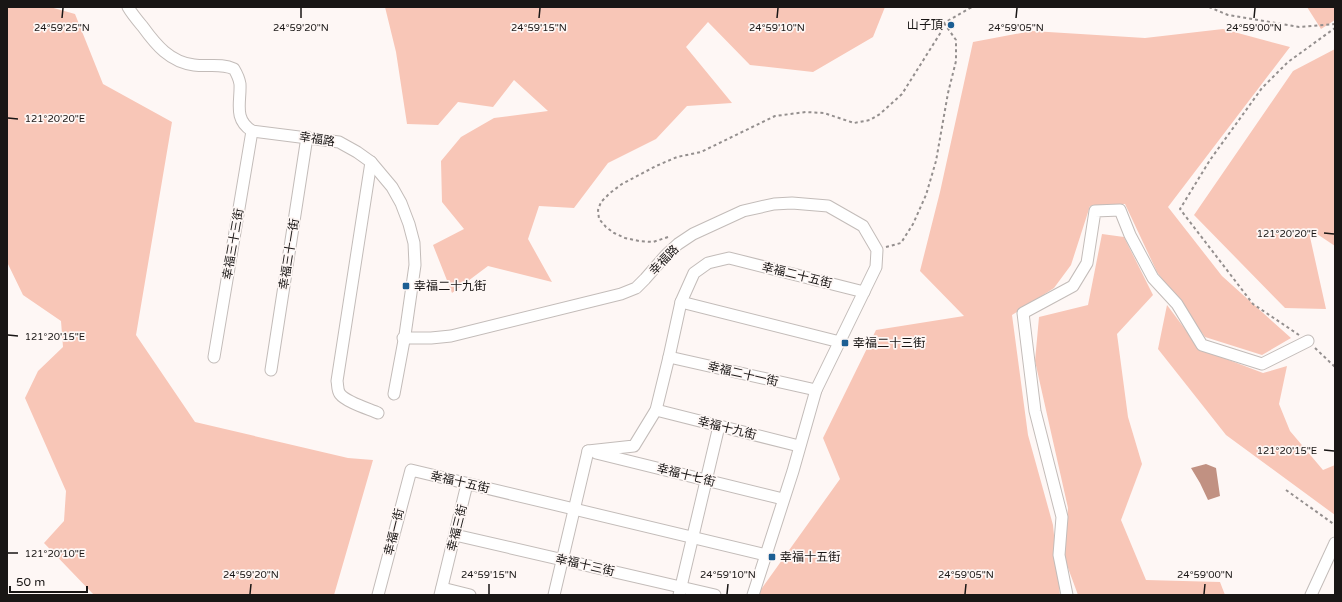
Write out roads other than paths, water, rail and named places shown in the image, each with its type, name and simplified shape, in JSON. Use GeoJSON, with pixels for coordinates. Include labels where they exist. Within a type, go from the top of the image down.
{"type":"FeatureCollection","features":[{"type":"Feature","properties":{"kind":"street"},"geometry":{"type":"LineString","coordinates":[[128,7],[156,45],[169,56],[180,62],[197,65],[222,65],[234,69],[240,84],[239,112],[241,121],[245,127],[252,131]]}},
{"type":"Feature","properties":{"kind":"street","name":"幸福路"},"geometry":{"type":"LineString","coordinates":[[252,131],[339,142],[357,152],[370,162],[392,187],[401,203],[414,243],[415,265],[404,338],[451,336],[621,294],[636,288],[666,255],[678,244],[693,234],[743,211],[774,204],[792,203],[828,206],[863,226],[877,250],[876,267],[864,292]]}},
{"type":"Feature","properties":{"kind":"street","name":"幸福三十三街"},"geometry":{"type":"LineString","coordinates":[[214,356],[252,131]]}},
{"type":"Feature","properties":{"kind":"street","name":"幸福三十一街"},"geometry":{"type":"LineString","coordinates":[[271,370],[307,137]]}},
{"type":"Feature","properties":{"kind":"street"},"geometry":{"type":"LineString","coordinates":[[370,162],[337,381],[340,394],[345,398],[378,413]]}},
{"type":"Feature","properties":{"kind":"street"},"geometry":{"type":"LineString","coordinates":[[1067,595],[1059,555],[1062,517],[1035,411],[1024,313],[1073,286],[1087,263],[1095,211],[1120,210],[1130,234],[1153,278],[1177,304],[1202,345],[1262,364],[1308,340]]}},
{"type":"Feature","properties":{"kind":"street","name":"幸福二十五街"},"geometry":{"type":"LineString","coordinates":[[681,302],[694,273],[708,264],[729,258],[864,292]]}},
{"type":"Feature","properties":{"kind":"street"},"geometry":{"type":"LineString","coordinates":[[753,595],[793,471],[816,390],[864,292]]}},
{"type":"Feature","properties":{"kind":"street"},"geometry":{"type":"LineString","coordinates":[[554,595],[588,451],[634,446],[656,410],[681,302],[840,342]]}},
{"type":"Feature","properties":{"kind":"street"},"geometry":{"type":"LineString","coordinates":[[394,394],[404,338]]}},
{"type":"Feature","properties":{"kind":"street","name":"幸福二十一街"},"geometry":{"type":"LineString","coordinates":[[669,357],[816,390]]}},
{"type":"Feature","properties":{"kind":"street","name":"幸福十九街"},"geometry":{"type":"LineString","coordinates":[[656,410],[799,446]]}},
{"type":"Feature","properties":{"kind":"street"},"geometry":{"type":"LineString","coordinates":[[680,591],[719,426]]}},
{"type":"Feature","properties":{"kind":"street","name":"幸福十七街"},"geometry":{"type":"LineString","coordinates":[[588,451],[783,499]]}},
{"type":"Feature","properties":{"kind":"street","name":"幸福十五街"},"geometry":{"type":"LineString","coordinates":[[411,470],[766,555]]}},
{"type":"Feature","properties":{"kind":"street","name":"幸福一街"},"geometry":{"type":"LineString","coordinates":[[378,595],[411,470]]}},
{"type":"Feature","properties":{"kind":"street","name":"幸福三街"},"geometry":{"type":"LineString","coordinates":[[441,592],[467,484]]}},
{"type":"Feature","properties":{"kind":"street","name":"幸福十三街"},"geometry":{"type":"LineString","coordinates":[[455,535],[563,560],[680,591],[715,595]]}},
{"type":"Feature","properties":{"kind":"street"},"geometry":{"type":"LineString","coordinates":[[1311,595],[1335,543]]}},
{"type":"Feature","properties":{"kind":"street"},"geometry":{"type":"LineString","coordinates":[[441,592],[470,595]]}},
{"type":"Feature","properties":{"kind":"place","name":"山子頂"},"geometry":{"type":"Point","coordinates":[951,25]}},
{"type":"Feature","properties":{"kind":"place","name":"幸福二十九街"},"geometry":{"type":"Point","coordinates":[406,286]}},
{"type":"Feature","properties":{"kind":"place","name":"幸福二十三街"},"geometry":{"type":"Point","coordinates":[845,343]}},
{"type":"Feature","properties":{"kind":"place","name":"幸福十五街"},"geometry":{"type":"Point","coordinates":[772,557]}}]}
